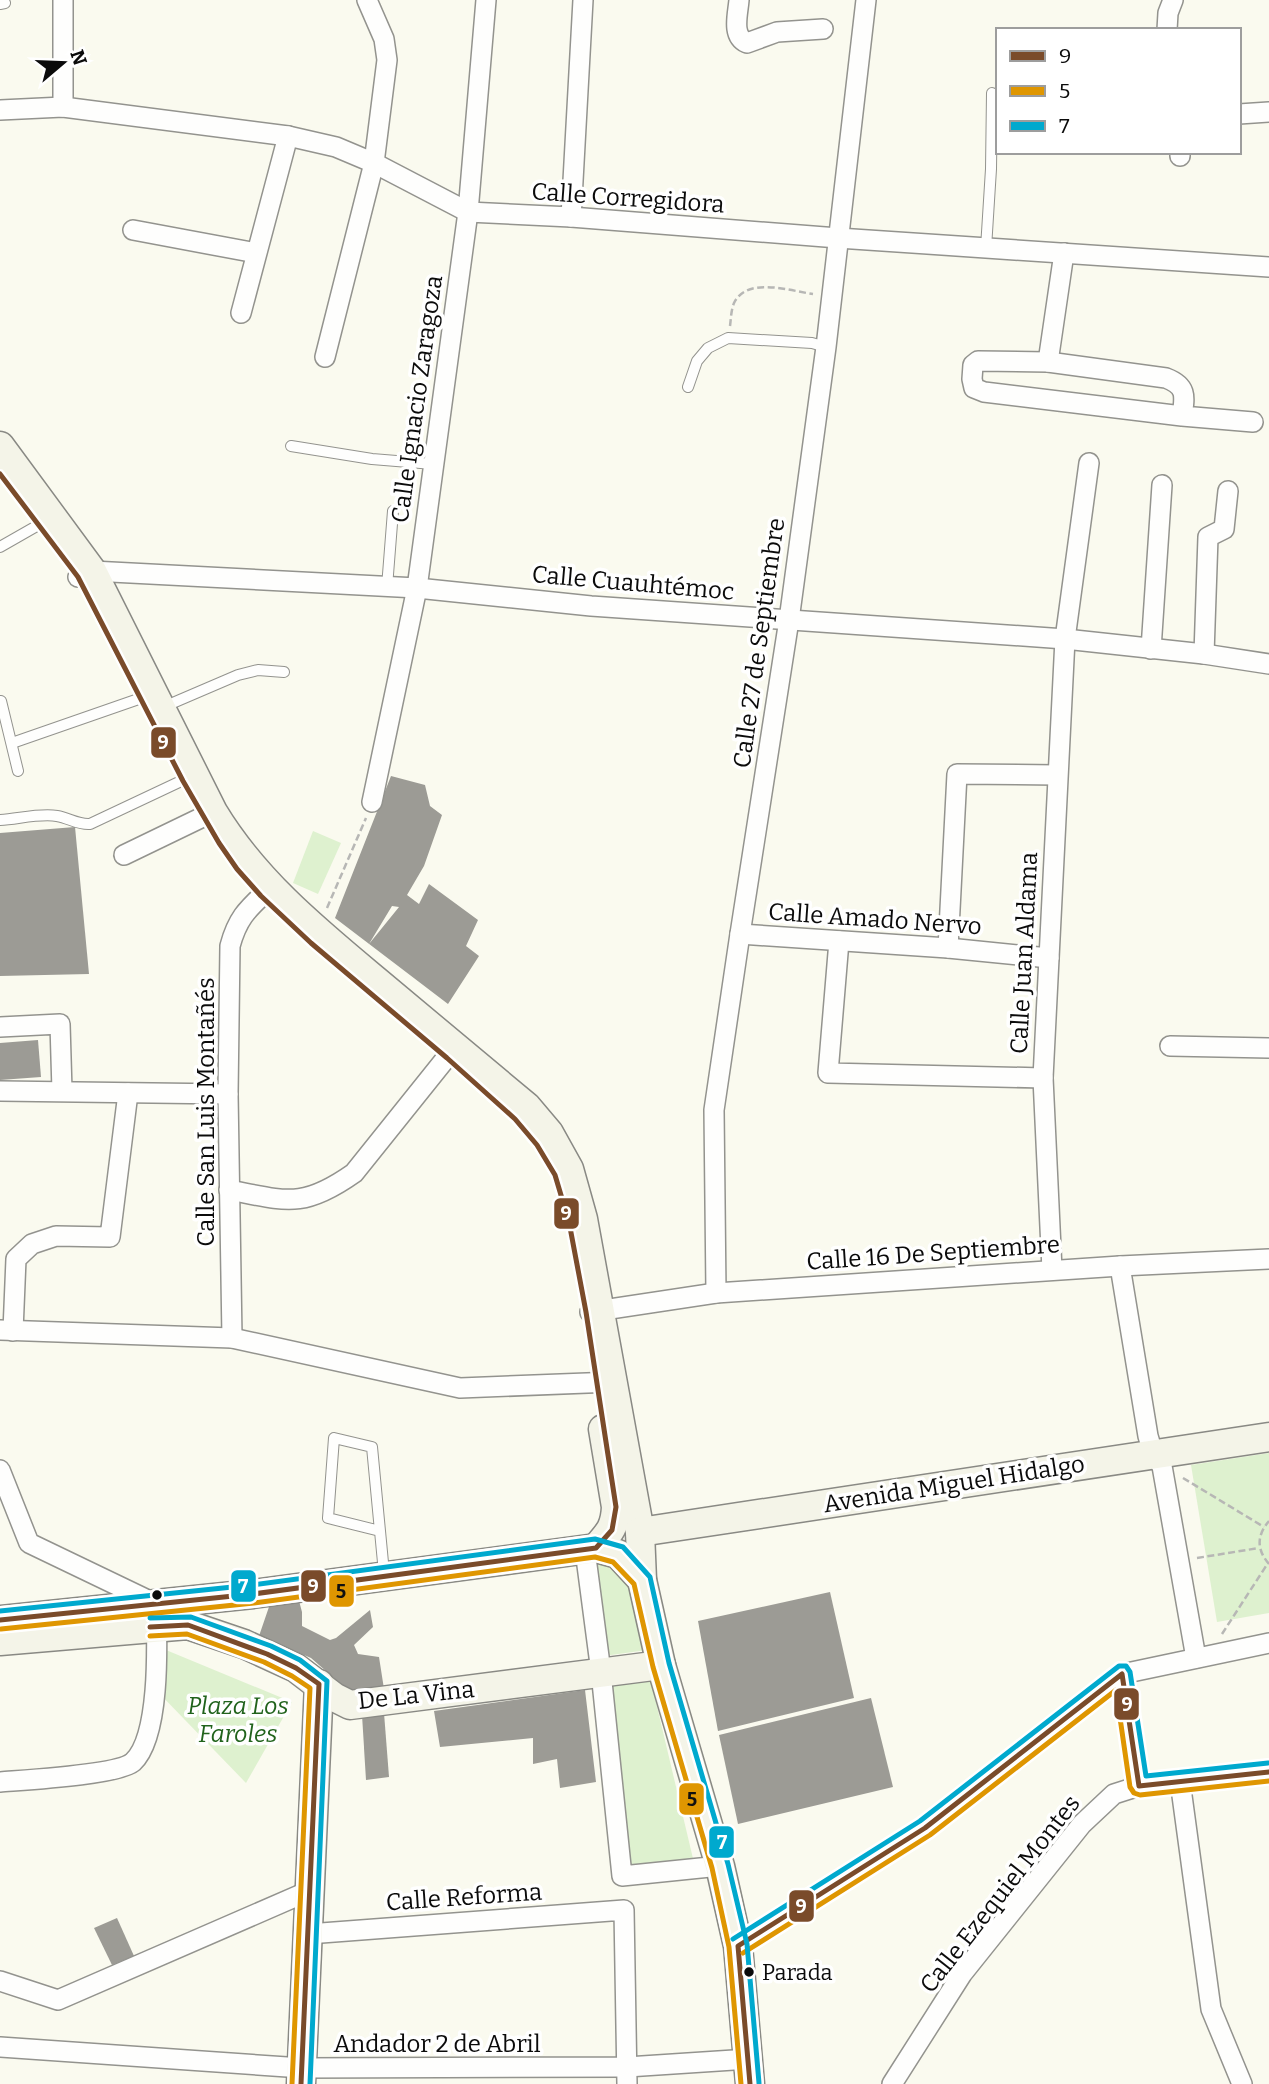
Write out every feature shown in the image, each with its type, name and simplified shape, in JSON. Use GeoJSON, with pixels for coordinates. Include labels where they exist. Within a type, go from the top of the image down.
{"type":"FeatureCollection","features":[{"type":"Feature","properties":{"kind":"street"},"geometry":{"type":"LineString","coordinates":[[63,107],[64,0]]}},
{"type":"Feature","properties":{"kind":"street"},"geometry":{"type":"LineString","coordinates":[[325,357],[374,163],[387,60],[384,38],[367,0]]}},
{"type":"Feature","properties":{"kind":"street","name":"Calle Ignacio Zaragoza"},"geometry":{"type":"LineString","coordinates":[[372,802],[417,588],[468,212],[486,0]]}},
{"type":"Feature","properties":{"kind":"street"},"geometry":{"type":"LineString","coordinates":[[571,217],[583,0]]}},
{"type":"Feature","properties":{"kind":"street"},"geometry":{"type":"LineString","coordinates":[[739,0],[737,32],[741,40],[747,43],[777,32],[823,29]]}},
{"type":"Feature","properties":{"kind":"street","name":"Calle 27 de Septiembre"},"geometry":{"type":"LineString","coordinates":[[716,1293],[714,1110],[789,620],[826,347],[866,0]]}},
{"type":"Feature","properties":{"kind":"street"},"geometry":{"type":"LineString","coordinates":[[1167,28],[1168,13],[1173,0]]}},
{"type":"Feature","properties":{"kind":"street","name":"Calle Corregidora"},"geometry":{"type":"LineString","coordinates":[[0,110],[63,107],[288,136],[336,147],[374,163],[468,212],[1269,267]]}},
{"type":"Feature","properties":{"kind":"street"},"geometry":{"type":"LineString","coordinates":[[1241,114],[1269,112]]}},
{"type":"Feature","properties":{"kind":"street"},"geometry":{"type":"LineString","coordinates":[[241,313],[288,136]]}},
{"type":"Feature","properties":{"kind":"street"},"geometry":{"type":"LineString","coordinates":[[133,230],[256,253]]}},
{"type":"Feature","properties":{"kind":"street"},"geometry":{"type":"LineString","coordinates":[[1048,362],[1064,253]]}},
{"type":"Feature","properties":{"kind":"street"},"geometry":{"type":"LineString","coordinates":[[1182,416],[1182,389],[1177,382],[1166,377],[1048,362],[978,361],[973,365],[974,388],[984,392],[1182,416],[1253,422]]}},
{"type":"Feature","properties":{"kind":"street"},"geometry":{"type":"LineString","coordinates":[[0,446],[46,521],[85,574],[208,815],[233,844],[266,892],[311,943],[451,1053],[527,1107],[549,1133],[569,1169],[583,1219],[605,1382],[640,1532],[642,1580],[661,1665],[720,1866],[738,1946],[749,2072]]}},
{"type":"Feature","properties":{"kind":"street","name":"Calle Juan Aldama"},"geometry":{"type":"LineString","coordinates":[[1052,1270],[1043,1078],[1065,639],[1089,463]]}},
{"type":"Feature","properties":{"kind":"street"},"geometry":{"type":"LineString","coordinates":[[0,474],[46,521]]}},
{"type":"Feature","properties":{"kind":"street"},"geometry":{"type":"LineString","coordinates":[[1151,649],[1162,485]]}},
{"type":"Feature","properties":{"kind":"street"},"geometry":{"type":"LineString","coordinates":[[1204,654],[1208,537],[1224,529],[1228,491]]}},
{"type":"Feature","properties":{"kind":"street","name":"Calle Cuauhtémoc"},"geometry":{"type":"LineString","coordinates":[[85,574],[417,588],[591,606],[1065,639],[1269,664]]}},
{"type":"Feature","properties":{"kind":"street"},"geometry":{"type":"LineString","coordinates":[[948,948],[957,774],[1057,775]]}},
{"type":"Feature","properties":{"kind":"street"},"geometry":{"type":"LineString","coordinates":[[124,855],[208,815]]}},
{"type":"Feature","properties":{"kind":"street"},"geometry":{"type":"LineString","coordinates":[[266,892],[317,931],[451,1053]]}},
{"type":"Feature","properties":{"kind":"street","name":"Calle San Luis Montañés"},"geometry":{"type":"LineString","coordinates":[[232,1338],[228,1094],[230,946],[235,928],[244,913],[266,892]]}},
{"type":"Feature","properties":{"kind":"street","name":"Calle Amado Nervo"},"geometry":{"type":"LineString","coordinates":[[740,934],[948,948],[1049,958]]}},
{"type":"Feature","properties":{"kind":"street"},"geometry":{"type":"LineString","coordinates":[[839,941],[828,1073],[1043,1078]]}},
{"type":"Feature","properties":{"kind":"street"},"geometry":{"type":"LineString","coordinates":[[0,1027],[60,1024],[62,1091]]}},
{"type":"Feature","properties":{"kind":"street"},"geometry":{"type":"LineString","coordinates":[[1170,1046],[1269,1048]]}},
{"type":"Feature","properties":{"kind":"street"},"geometry":{"type":"LineString","coordinates":[[229,1190],[286,1200],[314,1197],[333,1188],[354,1173],[451,1053]]}},
{"type":"Feature","properties":{"kind":"street"},"geometry":{"type":"LineString","coordinates":[[0,1091],[228,1094]]}},
{"type":"Feature","properties":{"kind":"street"},"geometry":{"type":"LineString","coordinates":[[128,1093],[110,1237],[56,1236],[33,1244],[24,1251],[16,1259],[7,1330],[232,1338],[460,1388],[605,1382]]}},
{"type":"Feature","properties":{"kind":"street","name":"Calle 16 De Septiembre"},"geometry":{"type":"LineString","coordinates":[[594,1311],[716,1293],[1052,1270],[1269,1259]]}},
{"type":"Feature","properties":{"kind":"street"},"geometry":{"type":"LineString","coordinates":[[1120,1266],[1148,1436],[1157,1460],[1178,1561],[1203,1656]]}},
{"type":"Feature","properties":{"kind":"street"},"geometry":{"type":"LineString","coordinates":[[591,1549],[612,1530],[615,1519],[616,1507],[609,1469],[605,1382]]}},
{"type":"Feature","properties":{"kind":"street","name":"Avenida Miguel Hidalgo"},"geometry":{"type":"LineString","coordinates":[[640,1532],[1157,1460],[1269,1437]]}},
{"type":"Feature","properties":{"kind":"street"},"geometry":{"type":"LineString","coordinates":[[609,1469],[624,1514],[629,1524],[640,1532]]}},
{"type":"Feature","properties":{"kind":"street"},"geometry":{"type":"LineString","coordinates":[[0,1471],[29,1543],[156,1615]]}},
{"type":"Feature","properties":{"kind":"street"},"geometry":{"type":"LineString","coordinates":[[591,1549],[622,1876],[720,1866]]}},
{"type":"Feature","properties":{"kind":"street"},"geometry":{"type":"LineString","coordinates":[[0,1641],[156,1615],[253,1594],[591,1549],[618,1554],[642,1580]]}},
{"type":"Feature","properties":{"kind":"street"},"geometry":{"type":"LineString","coordinates":[[244,1644],[238,1632],[238,1617],[243,1604],[253,1594]]}},
{"type":"Feature","properties":{"kind":"street"},"geometry":{"type":"LineString","coordinates":[[0,1620],[156,1615]]}},
{"type":"Feature","properties":{"kind":"street"},"geometry":{"type":"LineString","coordinates":[[0,1782],[94,1773],[131,1763],[143,1748],[149,1726],[158,1671],[156,1615]]}},
{"type":"Feature","properties":{"kind":"street","name":"De La Vina"},"geometry":{"type":"LineString","coordinates":[[156,1615],[244,1644],[296,1668],[334,1697],[350,1705],[661,1665]]}},
{"type":"Feature","properties":{"kind":"street"},"geometry":{"type":"LineString","coordinates":[[738,1946],[925,1828],[1122,1674],[1269,1643]]}},
{"type":"Feature","properties":{"kind":"street"},"geometry":{"type":"LineString","coordinates":[[1122,1674],[1139,1786]]}},
{"type":"Feature","properties":{"kind":"street"},"geometry":{"type":"LineString","coordinates":[[302,2076],[319,1684]]}},
{"type":"Feature","properties":{"kind":"street","name":"Calle Ezequiel Montes"},"geometry":{"type":"LineString","coordinates":[[892,2084],[962,1974],[1082,1824],[1114,1794],[1139,1786],[1269,1773]]}},
{"type":"Feature","properties":{"kind":"street"},"geometry":{"type":"LineString","coordinates":[[1180,1781],[1211,2009],[1241,2084]]}},
{"type":"Feature","properties":{"kind":"street"},"geometry":{"type":"LineString","coordinates":[[0,1981],[58,2000],[311,1890]]}},
{"type":"Feature","properties":{"kind":"street","name":"Calle Reforma"},"geometry":{"type":"LineString","coordinates":[[308,1934],[624,1910],[627,2075]]}},
{"type":"Feature","properties":{"kind":"street","name":"Andador 2 de Abril"},"geometry":{"type":"LineString","coordinates":[[0,2047],[302,2076],[749,2072]]}},
{"type":"Feature","properties":{"kind":"lane"},"geometry":{"type":"LineString","coordinates":[[986,248],[992,93]]}},
{"type":"Feature","properties":{"kind":"lane"},"geometry":{"type":"LineString","coordinates":[[688,387],[697,361],[708,348],[728,338],[812,343],[826,347]]}},
{"type":"Feature","properties":{"kind":"lane"},"geometry":{"type":"LineString","coordinates":[[291,446],[372,459],[433,464]]}},
{"type":"Feature","properties":{"kind":"lane"},"geometry":{"type":"LineString","coordinates":[[387,587],[393,511]]}},
{"type":"Feature","properties":{"kind":"lane"},"geometry":{"type":"LineString","coordinates":[[0,547],[46,521]]}},
{"type":"Feature","properties":{"kind":"lane"},"geometry":{"type":"LineString","coordinates":[[12,743],[151,704],[238,675],[258,670],[284,671]]}},
{"type":"Feature","properties":{"kind":"lane"},"geometry":{"type":"LineString","coordinates":[[1,701],[18,771]]}},
{"type":"Feature","properties":{"kind":"lane"},"geometry":{"type":"LineString","coordinates":[[0,820],[54,815],[81,825],[90,824],[188,778]]}},
{"type":"Feature","properties":{"kind":"lane"},"geometry":{"type":"LineString","coordinates":[[380,1531],[328,1518],[334,1438],[372,1447],[380,1531],[384,1576]]}},
{"type":"Feature","properties":{"kind":"path"},"geometry":{"type":"LineString","coordinates":[[728,338],[733,305],[740,294],[748,289],[763,287],[830,296]]}},
{"type":"Feature","properties":{"kind":"path"},"geometry":{"type":"LineString","coordinates":[[317,931],[372,802]]}},
{"type":"Feature","properties":{"kind":"path"},"geometry":{"type":"LineString","coordinates":[[1157,1460],[1264,1527]]}},
{"type":"Feature","properties":{"kind":"path"},"geometry":{"type":"LineString","coordinates":[[1203,1656],[1268,1564],[1262,1557],[1259,1538],[1269,1521]]}},
{"type":"Feature","properties":{"kind":"path"},"geometry":{"type":"LineString","coordinates":[[1178,1561],[1259,1548]]}},
{"type":"Feature","properties":{"kind":"green space"},"geometry":{"type":"Polygon","coordinates":[[[313,831],[341,843],[318,894],[293,883],[313,831]]]}},
{"type":"Feature","properties":{"kind":"green space"},"geometry":{"type":"Polygon","coordinates":[[[1269,1453],[1269,1613],[1217,1622],[1191,1465],[1269,1453]]]}},
{"type":"Feature","properties":{"kind":"green space"},"geometry":{"type":"Polygon","coordinates":[[[591,1561],[626,1566],[647,1650],[604,1656],[591,1561]]]}},
{"type":"Feature","properties":{"kind":"green space","name":"Plaza Los Faroles"},"geometry":{"type":"Polygon","coordinates":[[[166,1650],[292,1702],[246,1783],[156,1690],[166,1650]]]}},
{"type":"Feature","properties":{"kind":"green space"},"geometry":{"type":"Polygon","coordinates":[[[650,1677],[695,1867],[629,1872],[605,1684],[650,1677]]]}},
{"type":"Feature","properties":{"kind":"building"},"geometry":{"type":"Polygon","coordinates":[[[391,776],[425,785],[430,806],[442,815],[424,866],[407,895],[419,904],[429,884],[478,920],[466,946],[479,956],[448,1004],[369,944],[335,918],[391,776]],[[392,906],[369,944],[399,907],[392,906]]]}},
{"type":"Feature","properties":{"kind":"building"},"geometry":{"type":"Polygon","coordinates":[[[75,827],[89,974],[0,976],[0,833],[75,827]]]}},
{"type":"Feature","properties":{"kind":"building"},"geometry":{"type":"Polygon","coordinates":[[[38,1040],[41,1077],[0,1080],[0,1043],[38,1040]]]}},
{"type":"Feature","properties":{"kind":"building"},"geometry":{"type":"Polygon","coordinates":[[[830,1592],[854,1698],[718,1731],[698,1621],[830,1592]]]}},
{"type":"Feature","properties":{"kind":"building"},"geometry":{"type":"Polygon","coordinates":[[[298,1597],[302,1626],[330,1640],[370,1610],[373,1627],[354,1645],[358,1654],[379,1657],[384,1689],[351,1693],[311,1658],[259,1636],[271,1601],[298,1597]]]}},
{"type":"Feature","properties":{"kind":"building"},"geometry":{"type":"Polygon","coordinates":[[[585,1690],[596,1782],[560,1788],[557,1759],[533,1764],[533,1738],[440,1747],[434,1711],[585,1690]]]}},
{"type":"Feature","properties":{"kind":"building"},"geometry":{"type":"Polygon","coordinates":[[[871,1698],[893,1787],[738,1824],[719,1735],[871,1698]]]}},
{"type":"Feature","properties":{"kind":"building"},"geometry":{"type":"Polygon","coordinates":[[[384,1713],[389,1777],[366,1780],[362,1715],[384,1713]]]}},
{"type":"Feature","properties":{"kind":"building"},"geometry":{"type":"Polygon","coordinates":[[[117,1918],[134,1956],[112,1965],[94,1928],[117,1918]]]}},
{"type":"Feature","properties":{"kind":"transit line","name":"9"},"geometry":{"type":"LineString","coordinates":[[0,474],[78,577],[183,781],[237,869],[261,896],[311,943],[515,1119],[537,1145],[555,1175],[569,1222],[586,1312],[616,1507],[612,1530],[596,1548],[253,1594],[0,1620]]}},
{"type":"Feature","properties":{"kind":"transit line","name":"7"},"geometry":{"type":"LineString","coordinates":[[0,1611],[252,1585],[595,1539],[623,1547],[650,1577],[669,1663],[728,1864],[747,1944],[759,2083]]}},
{"type":"Feature","properties":{"kind":"transit line","name":"5"},"geometry":{"type":"LineString","coordinates":[[1,1629],[254,1603],[595,1557],[613,1562],[634,1584],[653,1667],[712,1868],[729,1947],[741,2084]]}},
{"type":"Feature","properties":{"kind":"transit line","name":"7"},"geometry":{"type":"LineString","coordinates":[[150,1618],[191,1617],[271,1646],[300,1660],[327,1681],[310,2084]]}},
{"type":"Feature","properties":{"kind":"transit line","name":"9"},"geometry":{"type":"LineString","coordinates":[[150,1627],[188,1625],[267,1654],[296,1668],[319,1684],[301,2084]]}},
{"type":"Feature","properties":{"kind":"transit line","name":"5"},"geometry":{"type":"LineString","coordinates":[[150,1636],[187,1634],[264,1662],[310,1688],[292,2084]]}},
{"type":"Feature","properties":{"kind":"transit line","name":"7"},"geometry":{"type":"LineString","coordinates":[[733,1939],[920,1821],[1119,1666],[1126,1666],[1130,1672],[1146,1776],[1268,1763]]}},
{"type":"Feature","properties":{"kind":"transit line","name":"9"},"geometry":{"type":"LineString","coordinates":[[750,2084],[738,1946],[925,1828],[1122,1674],[1139,1786],[1269,1772]]}},
{"type":"Feature","properties":{"kind":"transit line","name":"5"},"geometry":{"type":"LineString","coordinates":[[743,1953],[930,1835],[1116,1690],[1130,1787],[1134,1793],[1140,1795],[1269,1781]]}},
{"type":"Feature","properties":{"kind":"place","name":"Parada"},"geometry":{"type":"Point","coordinates":[749,1972]}}]}
